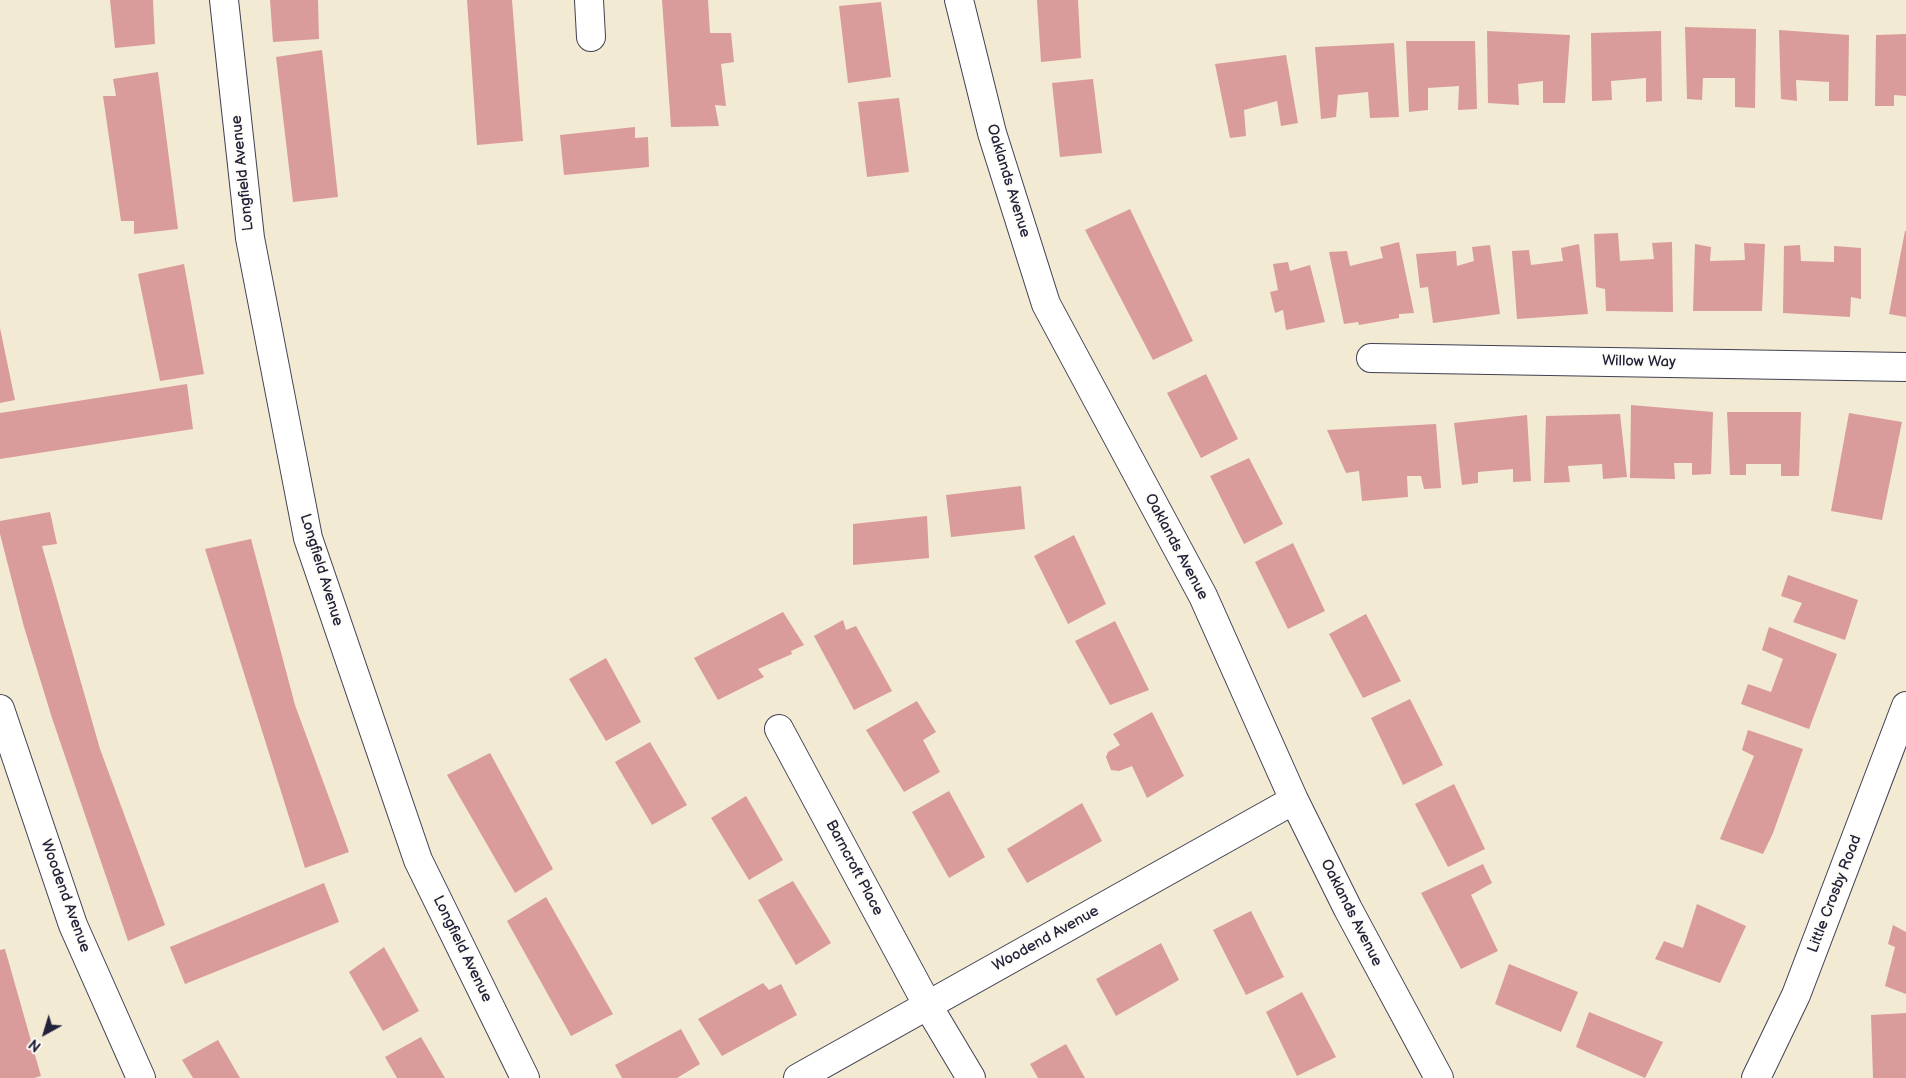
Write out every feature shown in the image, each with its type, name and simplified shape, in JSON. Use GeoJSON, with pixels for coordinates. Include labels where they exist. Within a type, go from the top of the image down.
{"type":"FeatureCollection","features":[{"type":"Feature","properties":{"kind":"street","name":"Longfield Avenue"},"geometry":{"type":"LineString","coordinates":[[224,0],[250,238],[308,538],[418,860],[525,1078]]}},
{"type":"Feature","properties":{"kind":"street"},"geometry":{"type":"LineString","coordinates":[[589,0],[591,37]]}},
{"type":"Feature","properties":{"kind":"street","name":"Oaklands Avenue"},"geometry":{"type":"LineString","coordinates":[[959,0],[992,133],[1046,304],[1203,596],[1294,800],[1348,909],[1439,1078]]}},
{"type":"Feature","properties":{"kind":"street","name":"Willow Way"},"geometry":{"type":"LineString","coordinates":[[1372,358],[1906,367]]}},
{"type":"Feature","properties":{"kind":"street","name":"Woodend Avenue"},"geometry":{"type":"LineString","coordinates":[[0,709],[73,925],[141,1078]]}},
{"type":"Feature","properties":{"kind":"street","name":"Little Crosby Road"},"geometry":{"type":"LineString","coordinates":[[1756,1078],[1796,995],[1905,714]]}},
{"type":"Feature","properties":{"kind":"street","name":"Barncroft Place"},"geometry":{"type":"LineString","coordinates":[[779,729],[928,1006],[971,1078]]}},
{"type":"Feature","properties":{"kind":"street","name":"Woodend Avenue"},"geometry":{"type":"LineString","coordinates":[[798,1078],[1294,800]]}},
{"type":"Feature","properties":{"kind":"building"},"geometry":{"type":"Polygon","coordinates":[[[110,0],[153,0],[155,44],[115,48],[110,0]]]}},
{"type":"Feature","properties":{"kind":"building"},"geometry":{"type":"Polygon","coordinates":[[[270,0],[318,0],[319,39],[273,42],[270,0]]]}},
{"type":"Feature","properties":{"kind":"building"},"geometry":{"type":"Polygon","coordinates":[[[467,0],[512,0],[523,141],[477,145],[467,0]]]}},
{"type":"Feature","properties":{"kind":"building"},"geometry":{"type":"Polygon","coordinates":[[[662,0],[708,0],[710,33],[731,33],[734,62],[721,64],[726,106],[715,105],[719,126],[671,127],[662,0]]]}},
{"type":"Feature","properties":{"kind":"building"},"geometry":{"type":"Polygon","coordinates":[[[1037,0],[1078,0],[1081,58],[1041,62],[1037,0]]]}},
{"type":"Feature","properties":{"kind":"building"},"geometry":{"type":"Polygon","coordinates":[[[881,2],[891,77],[848,83],[839,6],[881,2]]]}},
{"type":"Feature","properties":{"kind":"building"},"geometry":{"type":"Polygon","coordinates":[[[1685,27],[1756,29],[1755,108],[1735,107],[1735,78],[1703,78],[1702,100],[1687,99],[1685,27]]]}},
{"type":"Feature","properties":{"kind":"building"},"geometry":{"type":"Polygon","coordinates":[[[1779,30],[1849,35],[1848,101],[1829,101],[1829,82],[1796,80],[1797,101],[1781,99],[1779,30]]]}},
{"type":"Feature","properties":{"kind":"building"},"geometry":{"type":"Polygon","coordinates":[[[1487,31],[1570,35],[1565,103],[1543,103],[1543,81],[1518,84],[1519,105],[1488,103],[1487,31]]]}},
{"type":"Feature","properties":{"kind":"building"},"geometry":{"type":"Polygon","coordinates":[[[1661,31],[1662,101],[1646,102],[1646,78],[1611,81],[1612,100],[1592,101],[1591,33],[1661,31]]]}},
{"type":"Feature","properties":{"kind":"building"},"geometry":{"type":"Polygon","coordinates":[[[1906,34],[1906,96],[1894,95],[1894,106],[1875,106],[1876,35],[1906,34]]]}},
{"type":"Feature","properties":{"kind":"building"},"geometry":{"type":"Polygon","coordinates":[[[1406,41],[1475,41],[1477,109],[1458,110],[1459,86],[1428,88],[1428,110],[1409,112],[1406,41]]]}},
{"type":"Feature","properties":{"kind":"building"},"geometry":{"type":"Polygon","coordinates":[[[1394,43],[1399,117],[1370,118],[1368,92],[1338,95],[1336,117],[1321,119],[1315,47],[1394,43]]]}},
{"type":"Feature","properties":{"kind":"building"},"geometry":{"type":"Polygon","coordinates":[[[322,50],[338,197],[293,202],[276,57],[322,50]]]}},
{"type":"Feature","properties":{"kind":"building"},"geometry":{"type":"Polygon","coordinates":[[[1286,55],[1298,123],[1281,126],[1277,101],[1244,110],[1246,136],[1230,138],[1215,64],[1286,55]]]}},
{"type":"Feature","properties":{"kind":"building"},"geometry":{"type":"Polygon","coordinates":[[[158,72],[178,229],[134,234],[134,221],[121,221],[103,96],[116,96],[113,79],[158,72]]]}},
{"type":"Feature","properties":{"kind":"building"},"geometry":{"type":"Polygon","coordinates":[[[1093,79],[1102,153],[1060,157],[1052,83],[1093,79]]]}},
{"type":"Feature","properties":{"kind":"building"},"geometry":{"type":"Polygon","coordinates":[[[899,98],[909,172],[867,177],[858,102],[899,98]]]}},
{"type":"Feature","properties":{"kind":"building"},"geometry":{"type":"Polygon","coordinates":[[[635,127],[635,138],[648,137],[649,167],[564,175],[560,135],[635,127]]]}},
{"type":"Feature","properties":{"kind":"building"},"geometry":{"type":"Polygon","coordinates":[[[1130,209],[1193,341],[1153,360],[1085,230],[1130,209]]]}},
{"type":"Feature","properties":{"kind":"building"},"geometry":{"type":"Polygon","coordinates":[[[1906,231],[1906,317],[1889,314],[1906,231]]]}},
{"type":"Feature","properties":{"kind":"building"},"geometry":{"type":"Polygon","coordinates":[[[1618,233],[1620,261],[1654,259],[1652,243],[1672,242],[1673,312],[1606,311],[1605,289],[1596,287],[1594,234],[1618,233]]]}},
{"type":"Feature","properties":{"kind":"building"},"geometry":{"type":"Polygon","coordinates":[[[1399,242],[1414,313],[1399,314],[1399,318],[1359,325],[1358,322],[1344,324],[1329,252],[1347,251],[1350,266],[1383,258],[1380,247],[1399,242]]]}},
{"type":"Feature","properties":{"kind":"building"},"geometry":{"type":"Polygon","coordinates":[[[1744,243],[1765,244],[1762,311],[1693,311],[1695,244],[1711,247],[1710,261],[1745,260],[1744,243]]]}},
{"type":"Feature","properties":{"kind":"building"},"geometry":{"type":"Polygon","coordinates":[[[1579,244],[1588,314],[1517,319],[1512,251],[1529,250],[1531,265],[1563,261],[1561,248],[1579,244]]]}},
{"type":"Feature","properties":{"kind":"building"},"geometry":{"type":"Polygon","coordinates":[[[1490,245],[1500,314],[1433,323],[1428,287],[1420,288],[1416,254],[1456,251],[1457,266],[1474,261],[1472,247],[1490,245]]]}},
{"type":"Feature","properties":{"kind":"building"},"geometry":{"type":"Polygon","coordinates":[[[1800,245],[1801,261],[1834,262],[1834,246],[1861,248],[1861,299],[1851,297],[1850,317],[1783,313],[1784,246],[1800,245]]]}},
{"type":"Feature","properties":{"kind":"building"},"geometry":{"type":"Polygon","coordinates":[[[1288,262],[1290,271],[1310,265],[1325,322],[1286,330],[1283,310],[1275,313],[1270,292],[1278,290],[1273,264],[1288,262]]]}},
{"type":"Feature","properties":{"kind":"building"},"geometry":{"type":"Polygon","coordinates":[[[184,264],[204,374],[160,381],[138,274],[184,264]]]}},
{"type":"Feature","properties":{"kind":"building"},"geometry":{"type":"Polygon","coordinates":[[[0,328],[15,400],[0,403],[0,328]]]}},
{"type":"Feature","properties":{"kind":"building"},"geometry":{"type":"Polygon","coordinates":[[[1206,374],[1238,439],[1201,458],[1167,393],[1206,374]]]}},
{"type":"Feature","properties":{"kind":"building"},"geometry":{"type":"Polygon","coordinates":[[[187,384],[193,429],[0,459],[0,413],[187,384]]]}},
{"type":"Feature","properties":{"kind":"building"},"geometry":{"type":"Polygon","coordinates":[[[1631,405],[1713,412],[1711,474],[1692,475],[1692,463],[1674,463],[1675,479],[1630,478],[1631,405]]]}},
{"type":"Feature","properties":{"kind":"building"},"geometry":{"type":"Polygon","coordinates":[[[1727,412],[1801,412],[1799,476],[1781,476],[1781,464],[1746,464],[1746,475],[1730,475],[1727,412]]]}},
{"type":"Feature","properties":{"kind":"building"},"geometry":{"type":"Polygon","coordinates":[[[1849,413],[1902,422],[1882,520],[1831,511],[1849,413]]]}},
{"type":"Feature","properties":{"kind":"building"},"geometry":{"type":"Polygon","coordinates":[[[1620,414],[1627,477],[1603,479],[1602,464],[1568,466],[1570,482],[1544,483],[1546,416],[1620,414]]]}},
{"type":"Feature","properties":{"kind":"building"},"geometry":{"type":"Polygon","coordinates":[[[1527,415],[1531,481],[1513,482],[1513,469],[1478,472],[1478,483],[1462,485],[1454,423],[1527,415]]]}},
{"type":"Feature","properties":{"kind":"building"},"geometry":{"type":"Polygon","coordinates":[[[1436,424],[1441,488],[1424,489],[1421,476],[1407,476],[1408,497],[1362,501],[1359,471],[1346,473],[1327,430],[1436,424]]]}},
{"type":"Feature","properties":{"kind":"building"},"geometry":{"type":"Polygon","coordinates":[[[1249,458],[1283,524],[1244,544],[1210,476],[1249,458]]]}},
{"type":"Feature","properties":{"kind":"building"},"geometry":{"type":"Polygon","coordinates":[[[1021,486],[1025,529],[951,537],[946,495],[1021,486]]]}},
{"type":"Feature","properties":{"kind":"building"},"geometry":{"type":"Polygon","coordinates":[[[50,512],[57,544],[42,546],[100,749],[165,925],[128,941],[52,718],[24,627],[0,534],[0,521],[50,512]]]}},
{"type":"Feature","properties":{"kind":"building"},"geometry":{"type":"Polygon","coordinates":[[[927,516],[929,558],[853,565],[853,524],[927,516]]]}},
{"type":"Feature","properties":{"kind":"building"},"geometry":{"type":"Polygon","coordinates":[[[1074,535],[1106,604],[1068,624],[1034,556],[1074,535]]]}},
{"type":"Feature","properties":{"kind":"building"},"geometry":{"type":"Polygon","coordinates":[[[251,539],[295,705],[349,852],[305,868],[205,549],[251,539]]]}},
{"type":"Feature","properties":{"kind":"building"},"geometry":{"type":"Polygon","coordinates":[[[1293,543],[1325,611],[1288,629],[1255,562],[1293,543]]]}},
{"type":"Feature","properties":{"kind":"building"},"geometry":{"type":"Polygon","coordinates":[[[1788,575],[1858,600],[1845,640],[1793,622],[1802,603],[1781,596],[1788,575]]]}},
{"type":"Feature","properties":{"kind":"building"},"geometry":{"type":"Polygon","coordinates":[[[783,612],[804,645],[791,651],[792,654],[758,669],[764,677],[718,700],[694,658],[783,612]]]}},
{"type":"Feature","properties":{"kind":"building"},"geometry":{"type":"Polygon","coordinates":[[[1366,614],[1401,681],[1363,698],[1329,634],[1366,614]]]}},
{"type":"Feature","properties":{"kind":"building"},"geometry":{"type":"Polygon","coordinates":[[[843,620],[846,630],[856,626],[892,691],[854,710],[814,636],[843,620]]]}},
{"type":"Feature","properties":{"kind":"building"},"geometry":{"type":"Polygon","coordinates":[[[1115,621],[1149,690],[1110,705],[1075,641],[1115,621]]]}},
{"type":"Feature","properties":{"kind":"building"},"geometry":{"type":"Polygon","coordinates":[[[1769,627],[1837,654],[1809,729],[1741,704],[1748,684],[1771,692],[1783,659],[1762,650],[1769,627]]]}},
{"type":"Feature","properties":{"kind":"building"},"geometry":{"type":"Polygon","coordinates":[[[606,658],[641,722],[606,741],[569,679],[606,658]]]}},
{"type":"Feature","properties":{"kind":"building"},"geometry":{"type":"Polygon","coordinates":[[[1410,699],[1443,765],[1403,785],[1371,718],[1410,699]]]}},
{"type":"Feature","properties":{"kind":"building"},"geometry":{"type":"Polygon","coordinates":[[[917,701],[936,732],[923,740],[940,772],[904,792],[866,730],[917,701]]]}},
{"type":"Feature","properties":{"kind":"building"},"geometry":{"type":"Polygon","coordinates":[[[1152,712],[1184,776],[1147,798],[1132,766],[1119,771],[1111,770],[1106,757],[1108,752],[1120,745],[1113,734],[1152,712]]]}},
{"type":"Feature","properties":{"kind":"building"},"geometry":{"type":"Polygon","coordinates":[[[1748,730],[1803,749],[1773,833],[1763,854],[1720,839],[1754,756],[1742,750],[1748,730]]]}},
{"type":"Feature","properties":{"kind":"building"},"geometry":{"type":"Polygon","coordinates":[[[650,742],[687,805],[652,825],[615,762],[650,742]]]}},
{"type":"Feature","properties":{"kind":"building"},"geometry":{"type":"Polygon","coordinates":[[[490,753],[553,869],[515,893],[447,775],[490,753]]]}},
{"type":"Feature","properties":{"kind":"building"},"geometry":{"type":"Polygon","coordinates":[[[1454,784],[1485,849],[1448,867],[1415,804],[1454,784]]]}},
{"type":"Feature","properties":{"kind":"building"},"geometry":{"type":"Polygon","coordinates":[[[949,791],[985,857],[949,878],[912,812],[949,791]]]}},
{"type":"Feature","properties":{"kind":"building"},"geometry":{"type":"Polygon","coordinates":[[[746,796],[783,860],[749,880],[711,818],[746,796]]]}},
{"type":"Feature","properties":{"kind":"building"},"geometry":{"type":"Polygon","coordinates":[[[1082,803],[1102,841],[1027,883],[1007,849],[1082,803]]]}},
{"type":"Feature","properties":{"kind":"building"},"geometry":{"type":"Polygon","coordinates":[[[1483,864],[1492,883],[1471,895],[1498,951],[1461,969],[1421,893],[1483,864]]]}},
{"type":"Feature","properties":{"kind":"building"},"geometry":{"type":"Polygon","coordinates":[[[793,881],[831,943],[796,965],[758,900],[793,881]]]}},
{"type":"Feature","properties":{"kind":"building"},"geometry":{"type":"Polygon","coordinates":[[[324,883],[339,922],[185,984],[170,947],[324,883]]]}},
{"type":"Feature","properties":{"kind":"building"},"geometry":{"type":"Polygon","coordinates":[[[546,897],[613,1014],[571,1036],[507,921],[546,897]]]}},
{"type":"Feature","properties":{"kind":"building"},"geometry":{"type":"Polygon","coordinates":[[[1697,904],[1746,926],[1720,983],[1655,959],[1664,941],[1683,948],[1697,904]]]}},
{"type":"Feature","properties":{"kind":"building"},"geometry":{"type":"Polygon","coordinates":[[[1251,911],[1284,977],[1246,995],[1213,930],[1251,911]]]}},
{"type":"Feature","properties":{"kind":"building"},"geometry":{"type":"Polygon","coordinates":[[[1893,925],[1906,932],[1906,994],[1885,986],[1895,947],[1888,944],[1893,925]]]}},
{"type":"Feature","properties":{"kind":"building"},"geometry":{"type":"Polygon","coordinates":[[[1161,943],[1179,980],[1116,1016],[1096,979],[1161,943]]]}},
{"type":"Feature","properties":{"kind":"building"},"geometry":{"type":"Polygon","coordinates":[[[384,947],[419,1011],[383,1031],[349,972],[384,947]]]}},
{"type":"Feature","properties":{"kind":"building"},"geometry":{"type":"Polygon","coordinates":[[[5,949],[41,1076],[34,1078],[0,1078],[0,950],[5,949]]]}},
{"type":"Feature","properties":{"kind":"building"},"geometry":{"type":"Polygon","coordinates":[[[1509,964],[1578,992],[1561,1032],[1495,1004],[1509,964]]]}},
{"type":"Feature","properties":{"kind":"building"},"geometry":{"type":"Polygon","coordinates":[[[763,983],[769,990],[781,984],[797,1015],[722,1056],[698,1019],[763,983]]]}},
{"type":"Feature","properties":{"kind":"building"},"geometry":{"type":"Polygon","coordinates":[[[1302,992],[1336,1057],[1297,1076],[1266,1012],[1302,992]]]}},
{"type":"Feature","properties":{"kind":"building"},"geometry":{"type":"Polygon","coordinates":[[[1589,1012],[1663,1042],[1645,1078],[1576,1047],[1589,1012]]]}},
{"type":"Feature","properties":{"kind":"building"},"geometry":{"type":"Polygon","coordinates":[[[1906,1013],[1906,1078],[1873,1078],[1871,1015],[1906,1013]]]}},
{"type":"Feature","properties":{"kind":"building"},"geometry":{"type":"Polygon","coordinates":[[[681,1029],[700,1064],[677,1078],[622,1078],[615,1065],[681,1029]]]}},
{"type":"Feature","properties":{"kind":"building"},"geometry":{"type":"Polygon","coordinates":[[[421,1037],[445,1078],[397,1078],[385,1057],[421,1037]]]}},
{"type":"Feature","properties":{"kind":"building"},"geometry":{"type":"Polygon","coordinates":[[[218,1040],[240,1078],[193,1078],[182,1060],[218,1040]]]}},
{"type":"Feature","properties":{"kind":"building"},"geometry":{"type":"Polygon","coordinates":[[[1066,1044],[1085,1078],[1038,1078],[1030,1064],[1066,1044]]]}}]}
